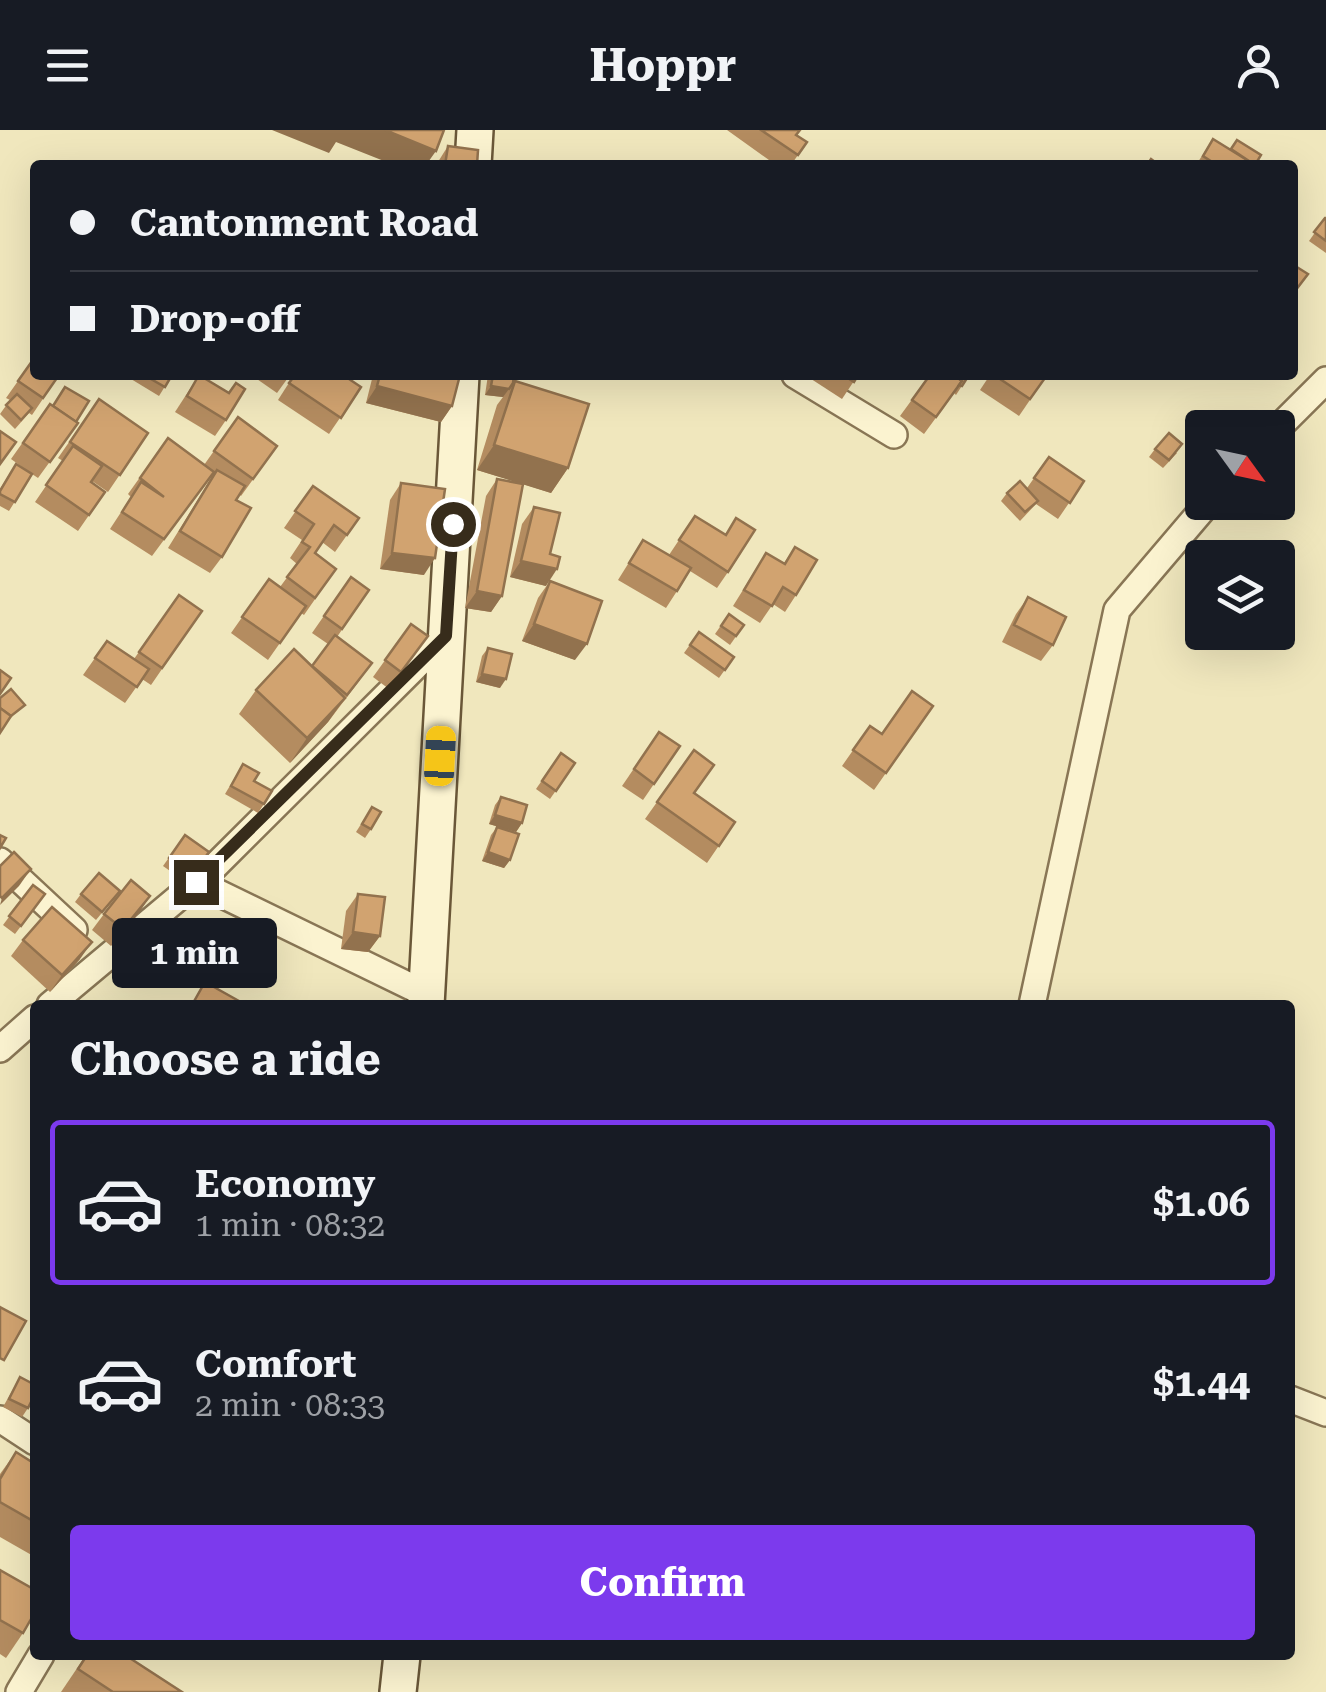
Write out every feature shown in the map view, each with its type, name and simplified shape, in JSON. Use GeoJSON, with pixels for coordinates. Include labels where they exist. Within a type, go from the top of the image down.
{"type":"FeatureCollection","features":[{"type":"Feature","properties":{"kind":"street"},"geometry":{"type":"LineString","coordinates":[[473,160],[475,130]]}},
{"type":"Feature","properties":{"kind":"street"},"geometry":{"type":"LineString","coordinates":[[196,882],[426,999],[461,380]]}},
{"type":"Feature","properties":{"kind":"street"},"geometry":{"type":"LineString","coordinates":[[804,380],[894,435]]}},
{"type":"Feature","properties":{"kind":"street"},"geometry":{"type":"LineString","coordinates":[[1295,411],[1326,380]]}},
{"type":"Feature","properties":{"kind":"street"},"geometry":{"type":"LineString","coordinates":[[1033,1000],[1117,610],[1194,520]]}},
{"type":"Feature","properties":{"kind":"street"},"geometry":{"type":"LineString","coordinates":[[56,1000],[196,882],[446,636]]}},
{"type":"Feature","properties":{"kind":"street"},"geometry":{"type":"LineString","coordinates":[[0,861],[104,957]]}},
{"type":"Feature","properties":{"kind":"street"},"geometry":{"type":"LineString","coordinates":[[0,1049],[30,1022]]}},
{"type":"Feature","properties":{"kind":"street"},"geometry":{"type":"LineString","coordinates":[[1295,1401],[1326,1413]]}},
{"type":"Feature","properties":{"kind":"street"},"geometry":{"type":"LineString","coordinates":[[0,1419],[30,1439]]}},
{"type":"Feature","properties":{"kind":"street"},"geometry":{"type":"LineString","coordinates":[[16,1688],[37,1660]]}},
{"type":"Feature","properties":{"kind":"street"},"geometry":{"type":"LineString","coordinates":[[398,1692],[401,1660]]}},
{"type":"Feature","properties":{"kind":"building"},"geometry":{"type":"Polygon","coordinates":[[[385,130],[444,130],[436,151],[385,130]]]}},
{"type":"Feature","properties":{"kind":"building"},"geometry":{"type":"Polygon","coordinates":[[[761,130],[800,130],[796,135],[807,142],[798,155],[761,130]]]}},
{"type":"Feature","properties":{"kind":"building"},"geometry":{"type":"Polygon","coordinates":[[[1213,139],[1247,160],[1209,160],[1203,156],[1213,139]]]}},
{"type":"Feature","properties":{"kind":"building"},"geometry":{"type":"Polygon","coordinates":[[[1237,140],[1261,155],[1258,160],[1248,160],[1231,149],[1237,140]]]}},
{"type":"Feature","properties":{"kind":"building"},"geometry":{"type":"Polygon","coordinates":[[[448,146],[478,150],[477,160],[446,160],[448,146]]]}},
{"type":"Feature","properties":{"kind":"building"},"geometry":{"type":"Polygon","coordinates":[[[1326,218],[1326,241],[1314,232],[1326,218]]]}},
{"type":"Feature","properties":{"kind":"building"},"geometry":{"type":"Polygon","coordinates":[[[1298,268],[1308,274],[1298,287],[1298,268]]]}},
{"type":"Feature","properties":{"kind":"building"},"geometry":{"type":"Polygon","coordinates":[[[30,364],[30,380],[56,380],[43,398],[18,381],[30,364]]]}},
{"type":"Feature","properties":{"kind":"building"},"geometry":{"type":"Polygon","coordinates":[[[196,380],[207,380],[229,393],[236,383],[245,389],[226,420],[187,396],[196,380]]]}},
{"type":"Feature","properties":{"kind":"building"},"geometry":{"type":"Polygon","coordinates":[[[350,380],[361,387],[341,418],[289,383],[350,380]]]}},
{"type":"Feature","properties":{"kind":"building"},"geometry":{"type":"Polygon","coordinates":[[[379,380],[459,380],[452,406],[377,386],[379,380]]]}},
{"type":"Feature","properties":{"kind":"building"},"geometry":{"type":"Polygon","coordinates":[[[492,380],[513,380],[509,389],[491,386],[492,380]]]}},
{"type":"Feature","properties":{"kind":"building"},"geometry":{"type":"Polygon","coordinates":[[[926,380],[962,381],[936,417],[912,400],[926,380]]]}},
{"type":"Feature","properties":{"kind":"building"},"geometry":{"type":"Polygon","coordinates":[[[1002,380],[1044,380],[1030,399],[1002,380]]]}},
{"type":"Feature","properties":{"kind":"building"},"geometry":{"type":"Polygon","coordinates":[[[515,381],[589,404],[568,468],[494,445],[515,381]]]}},
{"type":"Feature","properties":{"kind":"building"},"geometry":{"type":"Polygon","coordinates":[[[65,387],[89,401],[76,422],[53,406],[65,387]]]}},
{"type":"Feature","properties":{"kind":"building"},"geometry":{"type":"Polygon","coordinates":[[[17,394],[32,408],[21,420],[6,405],[17,394]]]}},
{"type":"Feature","properties":{"kind":"building"},"geometry":{"type":"Polygon","coordinates":[[[99,399],[148,433],[120,475],[70,442],[99,399]]]}},
{"type":"Feature","properties":{"kind":"building"},"geometry":{"type":"Polygon","coordinates":[[[50,404],[78,423],[50,462],[23,443],[50,404]]]}},
{"type":"Feature","properties":{"kind":"building"},"geometry":{"type":"Polygon","coordinates":[[[238,417],[277,446],[253,479],[214,451],[238,417]]]}},
{"type":"Feature","properties":{"kind":"building"},"geometry":{"type":"Polygon","coordinates":[[[0,431],[16,442],[0,464],[0,431]]]}},
{"type":"Feature","properties":{"kind":"building"},"geometry":{"type":"Polygon","coordinates":[[[1169,433],[1182,444],[1169,460],[1155,449],[1169,433]]]}},
{"type":"Feature","properties":{"kind":"building"},"geometry":{"type":"Polygon","coordinates":[[[168,438],[214,472],[164,539],[122,512],[141,482],[164,497],[140,478],[168,438]]]}},
{"type":"Feature","properties":{"kind":"building"},"geometry":{"type":"Polygon","coordinates":[[[73,446],[102,466],[91,482],[105,492],[89,515],[46,485],[73,446]]]}},
{"type":"Feature","properties":{"kind":"building"},"geometry":{"type":"Polygon","coordinates":[[[1049,457],[1084,481],[1070,503],[1034,478],[1049,457]]]}},
{"type":"Feature","properties":{"kind":"building"},"geometry":{"type":"Polygon","coordinates":[[[16,464],[32,474],[15,502],[0,491],[16,464]]]}},
{"type":"Feature","properties":{"kind":"building"},"geometry":{"type":"Polygon","coordinates":[[[217,470],[245,486],[236,500],[251,508],[222,557],[180,531],[217,470]]]}},
{"type":"Feature","properties":{"kind":"building"},"geometry":{"type":"Polygon","coordinates":[[[497,479],[523,484],[502,596],[477,591],[497,479]]]}},
{"type":"Feature","properties":{"kind":"building"},"geometry":{"type":"Polygon","coordinates":[[[1020,481],[1038,501],[1025,512],[1007,493],[1020,481]]]}},
{"type":"Feature","properties":{"kind":"building"},"geometry":{"type":"Polygon","coordinates":[[[401,483],[445,489],[435,558],[392,553],[401,483]]]}},
{"type":"Feature","properties":{"kind":"building"},"geometry":{"type":"Polygon","coordinates":[[[313,486],[359,518],[347,535],[334,525],[315,553],[336,569],[315,598],[287,577],[310,547],[302,542],[314,524],[295,511],[313,486]]]}},
{"type":"Feature","properties":{"kind":"building"},"geometry":{"type":"Polygon","coordinates":[[[534,507],[560,513],[550,554],[560,557],[557,569],[521,561],[534,507]]]}},
{"type":"Feature","properties":{"kind":"building"},"geometry":{"type":"Polygon","coordinates":[[[695,516],[726,535],[736,518],[755,530],[728,572],[679,540],[695,516]]]}},
{"type":"Feature","properties":{"kind":"building"},"geometry":{"type":"Polygon","coordinates":[[[643,540],[691,568],[677,591],[629,563],[643,540]]]}},
{"type":"Feature","properties":{"kind":"building"},"geometry":{"type":"Polygon","coordinates":[[[795,547],[817,560],[796,595],[783,587],[772,606],[744,590],[766,553],[785,564],[795,547]]]}},
{"type":"Feature","properties":{"kind":"building"},"geometry":{"type":"Polygon","coordinates":[[[351,577],[369,590],[342,629],[324,616],[351,577]]]}},
{"type":"Feature","properties":{"kind":"building"},"geometry":{"type":"Polygon","coordinates":[[[269,579],[306,606],[280,643],[242,617],[269,579]]]}},
{"type":"Feature","properties":{"kind":"building"},"geometry":{"type":"Polygon","coordinates":[[[550,581],[602,601],[587,644],[534,624],[550,581]]]}},
{"type":"Feature","properties":{"kind":"building"},"geometry":{"type":"Polygon","coordinates":[[[179,595],[202,611],[162,668],[139,652],[179,595]]]}},
{"type":"Feature","properties":{"kind":"building"},"geometry":{"type":"Polygon","coordinates":[[[1028,597],[1066,617],[1053,645],[1014,625],[1028,597]]]}},
{"type":"Feature","properties":{"kind":"building"},"geometry":{"type":"Polygon","coordinates":[[[729,614],[744,625],[736,636],[721,626],[729,614]]]}},
{"type":"Feature","properties":{"kind":"building"},"geometry":{"type":"Polygon","coordinates":[[[411,624],[428,636],[401,672],[385,660],[411,624]]]}},
{"type":"Feature","properties":{"kind":"building"},"geometry":{"type":"Polygon","coordinates":[[[699,632],[734,657],[725,670],[690,645],[699,632]]]}},
{"type":"Feature","properties":{"kind":"building"},"geometry":{"type":"Polygon","coordinates":[[[335,635],[372,663],[347,695],[312,666],[335,635]]]}},
{"type":"Feature","properties":{"kind":"building"},"geometry":{"type":"Polygon","coordinates":[[[107,641],[149,669],[137,687],[95,658],[107,641]]]}},
{"type":"Feature","properties":{"kind":"building"},"geometry":{"type":"Polygon","coordinates":[[[488,648],[512,654],[506,679],[482,674],[488,648]]]}},
{"type":"Feature","properties":{"kind":"building"},"geometry":{"type":"Polygon","coordinates":[[[294,649],[345,698],[307,738],[256,690],[294,649]]]}},
{"type":"Feature","properties":{"kind":"building"},"geometry":{"type":"Polygon","coordinates":[[[0,670],[11,678],[0,694],[0,670]]]}},
{"type":"Feature","properties":{"kind":"building"},"geometry":{"type":"Polygon","coordinates":[[[11,689],[25,705],[11,716],[0,708],[0,698],[11,689]]]}},
{"type":"Feature","properties":{"kind":"building"},"geometry":{"type":"Polygon","coordinates":[[[912,691],[933,706],[886,773],[853,750],[870,726],[882,734],[912,691]]]}},
{"type":"Feature","properties":{"kind":"building"},"geometry":{"type":"Polygon","coordinates":[[[0,708],[11,716],[0,733],[0,708]]]}},
{"type":"Feature","properties":{"kind":"building"},"geometry":{"type":"Polygon","coordinates":[[[659,732],[680,746],[654,784],[634,769],[659,732]]]}},
{"type":"Feature","properties":{"kind":"building"},"geometry":{"type":"Polygon","coordinates":[[[694,750],[714,765],[694,793],[735,822],[719,846],[657,802],[694,750]]]}},
{"type":"Feature","properties":{"kind":"building"},"geometry":{"type":"Polygon","coordinates":[[[561,753],[575,763],[556,791],[542,781],[561,753]]]}},
{"type":"Feature","properties":{"kind":"building"},"geometry":{"type":"Polygon","coordinates":[[[243,764],[259,773],[254,781],[272,791],[264,804],[231,786],[243,764]]]}},
{"type":"Feature","properties":{"kind":"building"},"geometry":{"type":"Polygon","coordinates":[[[501,797],[527,805],[522,823],[495,815],[501,797]]]}},
{"type":"Feature","properties":{"kind":"building"},"geometry":{"type":"Polygon","coordinates":[[[372,807],[381,812],[371,829],[362,824],[372,807]]]}},
{"type":"Feature","properties":{"kind":"building"},"geometry":{"type":"Polygon","coordinates":[[[497,827],[519,834],[510,860],[488,852],[497,827]]]}},
{"type":"Feature","properties":{"kind":"building"},"geometry":{"type":"Polygon","coordinates":[[[185,835],[209,852],[192,875],[169,858],[185,835]]]}},
{"type":"Feature","properties":{"kind":"building"},"geometry":{"type":"Polygon","coordinates":[[[14,852],[31,869],[2,898],[0,866],[14,852]]]}},
{"type":"Feature","properties":{"kind":"building"},"geometry":{"type":"Polygon","coordinates":[[[99,873],[120,891],[102,912],[81,894],[99,873]]]}},
{"type":"Feature","properties":{"kind":"building"},"geometry":{"type":"Polygon","coordinates":[[[131,880],[150,896],[123,929],[104,914],[131,880]]]}},
{"type":"Feature","properties":{"kind":"building"},"geometry":{"type":"Polygon","coordinates":[[[33,885],[45,894],[21,926],[9,916],[33,885]]]}},
{"type":"Feature","properties":{"kind":"building"},"geometry":{"type":"Polygon","coordinates":[[[358,894],[385,897],[380,936],[353,932],[358,894]]]}},
{"type":"Feature","properties":{"kind":"building"},"geometry":{"type":"Polygon","coordinates":[[[52,907],[92,942],[62,975],[23,940],[52,907]]]}},
{"type":"Feature","properties":{"kind":"building"},"geometry":{"type":"Polygon","coordinates":[[[205,982],[237,1000],[195,1000],[205,982]]]}},
{"type":"Feature","properties":{"kind":"building"},"geometry":{"type":"Polygon","coordinates":[[[0,1307],[26,1321],[4,1360],[0,1358],[0,1307]]]}},
{"type":"Feature","properties":{"kind":"building"},"geometry":{"type":"Polygon","coordinates":[[[20,1377],[30,1382],[28,1408],[9,1399],[20,1377]]]}},
{"type":"Feature","properties":{"kind":"building"},"geometry":{"type":"Polygon","coordinates":[[[16,1452],[30,1461],[30,1519],[0,1502],[0,1479],[16,1452]]]}},
{"type":"Feature","properties":{"kind":"building"},"geometry":{"type":"Polygon","coordinates":[[[0,1570],[30,1587],[30,1621],[23,1633],[0,1620],[0,1570]]]}},
{"type":"Feature","properties":{"kind":"building"},"geometry":{"type":"Polygon","coordinates":[[[84,1660],[133,1660],[182,1692],[113,1692],[78,1669],[84,1660]]]}},
{"type":"Feature","properties":{"kind":"route"},"geometry":{"type":"LineString","coordinates":[[196,882],[446,636],[453,524]]}}]}
